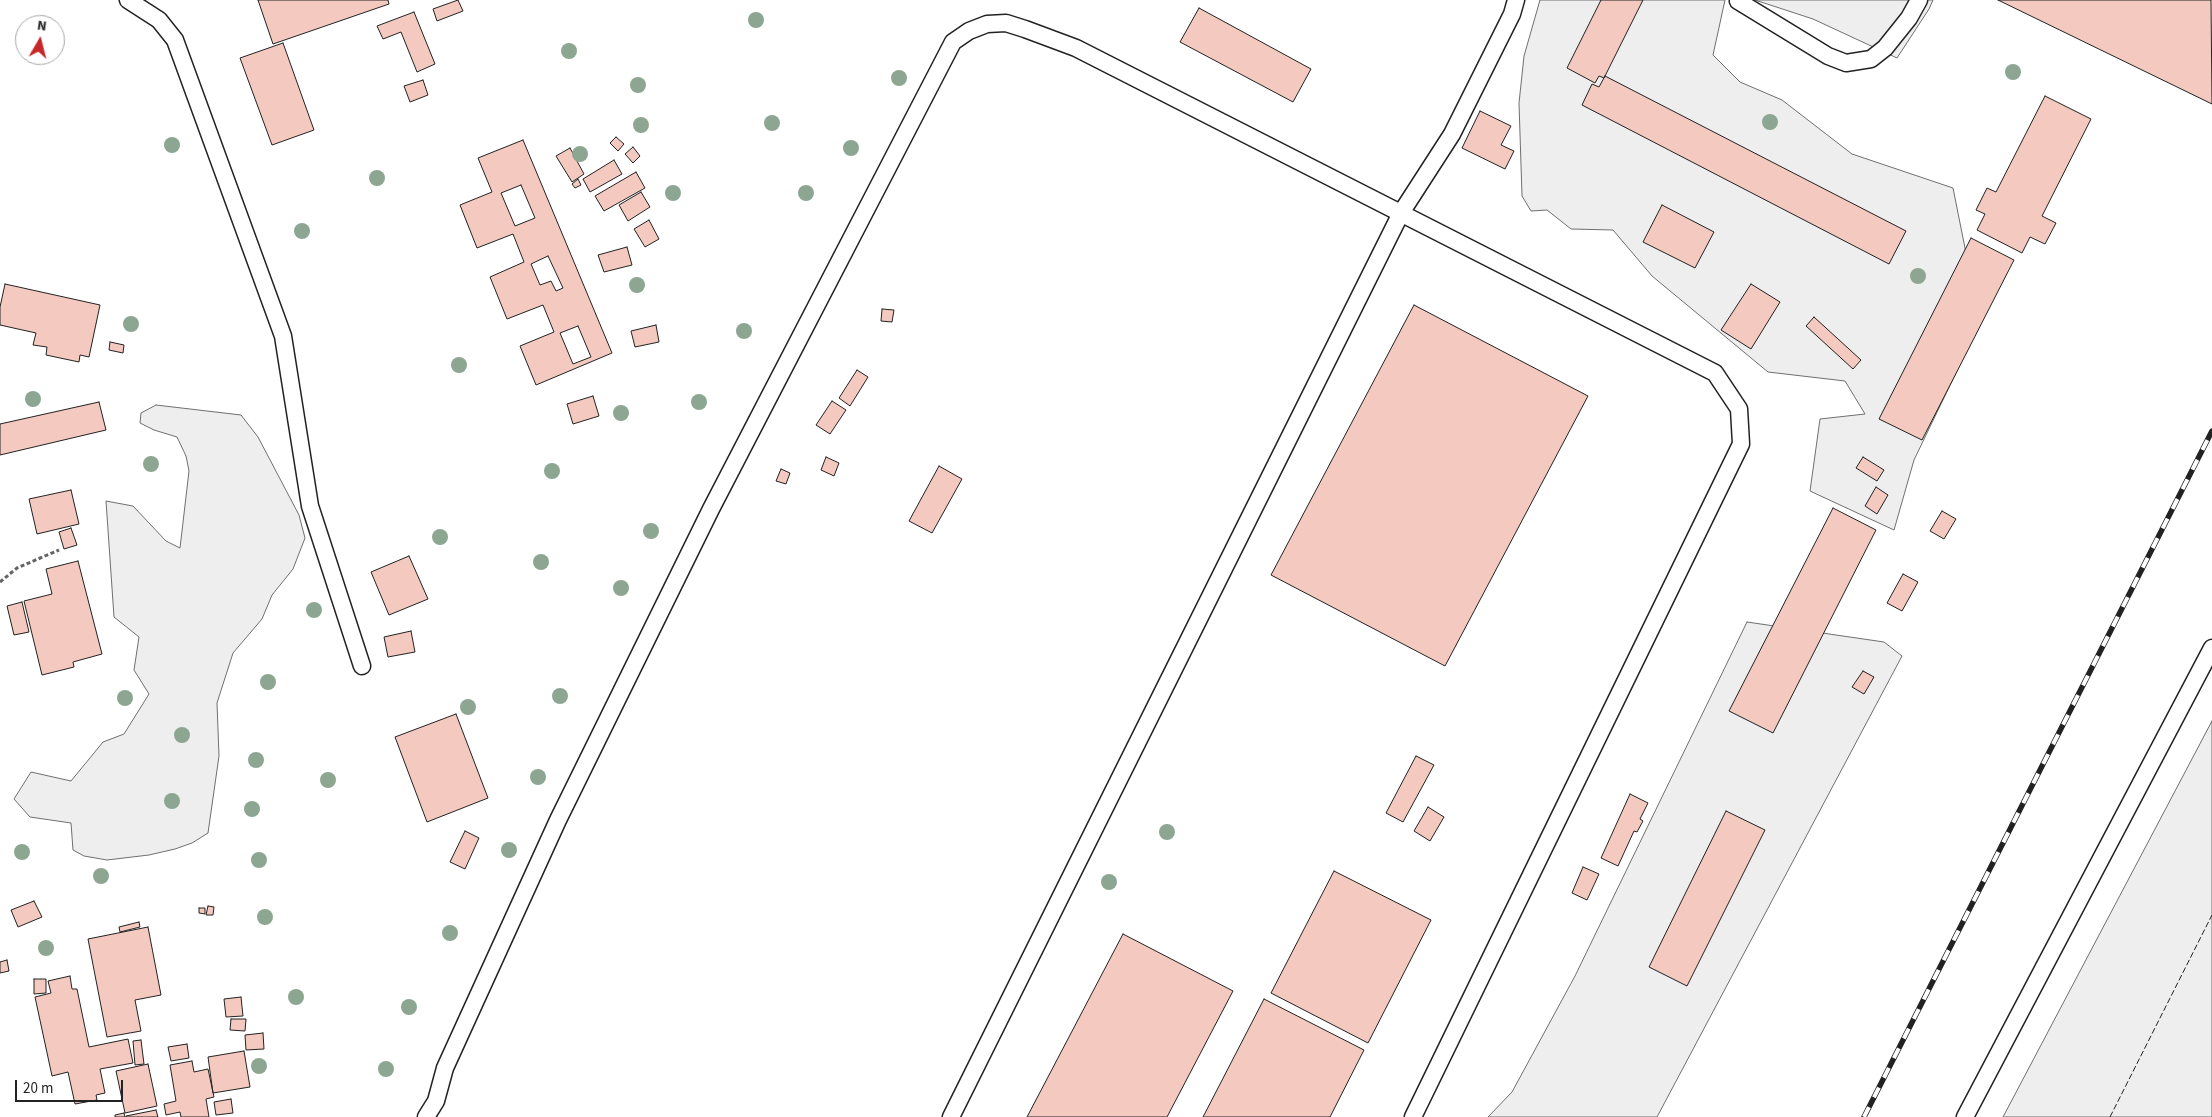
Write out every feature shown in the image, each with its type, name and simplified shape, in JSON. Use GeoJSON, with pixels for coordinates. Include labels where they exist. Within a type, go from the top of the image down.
{"type":"FeatureCollection","features":[{"type":"Feature","properties":{"kind":"lane"},"geometry":{"type":"LineString","coordinates":[[128,0],[159,20],[175,40],[283,336],[310,506],[362,666]]}},
{"type":"Feature","properties":{"kind":"lane"},"geometry":{"type":"LineString","coordinates":[[951,1117],[1401,213],[1452,134],[1512,14],[1516,0]]}},
{"type":"Feature","properties":{"kind":"lane"},"geometry":{"type":"LineString","coordinates":[[1738,1],[1828,56],[1846,63],[1871,59],[1885,48],[1909,18],[1919,0]]}},
{"type":"Feature","properties":{"kind":"lane"},"geometry":{"type":"LineString","coordinates":[[426,1117],[436,1109],[445,1068],[562,811],[711,510],[953,42],[969,31],[987,24],[1006,24],[1026,28],[1076,48],[1715,373],[1739,409],[1741,444],[1413,1117]]}},
{"type":"Feature","properties":{"kind":"lane"},"geometry":{"type":"LineString","coordinates":[[1965,1117],[2212,648]]}},
{"type":"Feature","properties":{"kind":"path"},"geometry":{"type":"LineString","coordinates":[[0,582],[18,568],[59,550]]}},
{"type":"Feature","properties":{"kind":"shaded area"},"geometry":{"type":"Polygon","coordinates":[[[1540,0],[1725,0],[1713,55],[1740,82],[1782,100],[1852,154],[1953,188],[1980,323],[1914,460],[1894,530],[1810,491],[1820,419],[1865,414],[1845,381],[1768,372],[1652,276],[1613,230],[1571,229],[1547,210],[1531,211],[1522,196],[1519,103],[1524,56],[1540,0]]]}},
{"type":"Feature","properties":{"kind":"shaded area"},"geometry":{"type":"Polygon","coordinates":[[[1755,0],[1933,0],[1897,58],[1813,19],[1755,0]]]}},
{"type":"Feature","properties":{"kind":"shaded area"},"geometry":{"type":"Polygon","coordinates":[[[156,405],[241,415],[258,437],[299,515],[305,538],[293,569],[272,595],[262,619],[233,653],[217,703],[219,756],[208,833],[192,843],[175,849],[149,855],[107,860],[84,856],[73,850],[71,823],[30,817],[14,799],[31,772],[71,781],[103,742],[124,734],[149,694],[134,670],[139,637],[114,617],[106,501],[133,506],[166,541],[180,548],[189,471],[186,456],[177,437],[154,430],[140,423],[141,413],[156,405]]]}},
{"type":"Feature","properties":{"kind":"shaded area"},"geometry":{"type":"Polygon","coordinates":[[[1747,622],[1884,642],[1902,656],[1657,1117],[1488,1117],[1512,1092],[1575,976],[1747,622]]]}},
{"type":"Feature","properties":{"kind":"shaded area"},"geometry":{"type":"Polygon","coordinates":[[[2212,721],[2212,1117],[2003,1117],[2212,721]]]}},
{"type":"Feature","properties":{"kind":"building"},"geometry":{"type":"Polygon","coordinates":[[[258,0],[388,0],[389,4],[273,44],[258,0]]]}},
{"type":"Feature","properties":{"kind":"building"},"geometry":{"type":"Polygon","coordinates":[[[458,0],[463,11],[437,21],[433,9],[458,0]]]}},
{"type":"Feature","properties":{"kind":"building"},"geometry":{"type":"Polygon","coordinates":[[[1601,0],[1643,0],[1604,78],[1599,76],[1595,83],[1567,68],[1601,0]]]}},
{"type":"Feature","properties":{"kind":"building"},"geometry":{"type":"Polygon","coordinates":[[[1998,0],[2211,0],[2212,104],[1998,0]]]}},
{"type":"Feature","properties":{"kind":"building"},"geometry":{"type":"Polygon","coordinates":[[[1199,8],[1311,69],[1293,102],[1180,42],[1199,8]]]}},
{"type":"Feature","properties":{"kind":"building"},"geometry":{"type":"Polygon","coordinates":[[[414,12],[435,64],[417,72],[401,32],[383,39],[377,26],[414,12]]]}},
{"type":"Feature","properties":{"kind":"building"},"geometry":{"type":"Polygon","coordinates":[[[283,43],[314,130],[272,145],[240,58],[283,43]]]}},
{"type":"Feature","properties":{"kind":"building"},"geometry":{"type":"Polygon","coordinates":[[[1605,76],[1906,231],[1889,264],[1582,105],[1592,84],[1599,87],[1605,76]]]}},
{"type":"Feature","properties":{"kind":"building"},"geometry":{"type":"Polygon","coordinates":[[[423,80],[428,95],[410,102],[404,86],[423,80]]]}},
{"type":"Feature","properties":{"kind":"building"},"geometry":{"type":"Polygon","coordinates":[[[2045,96],[2091,119],[2042,216],[2056,223],[2045,244],[2030,237],[2022,253],[1977,230],[1985,214],[1976,210],[1987,188],[1996,192],[2045,96]]]}},
{"type":"Feature","properties":{"kind":"building"},"geometry":{"type":"Polygon","coordinates":[[[1480,111],[1511,126],[1501,145],[1514,151],[1505,169],[1462,148],[1480,111]]]}},
{"type":"Feature","properties":{"kind":"building"},"geometry":{"type":"Polygon","coordinates":[[[616,137],[624,144],[618,151],[610,143],[616,137]]]}},
{"type":"Feature","properties":{"kind":"building"},"geometry":{"type":"Polygon","coordinates":[[[523,140],[612,353],[536,385],[520,346],[554,332],[543,305],[507,319],[490,277],[524,262],[513,234],[477,248],[460,205],[492,192],[478,158],[523,140]],[[521,185],[501,193],[515,226],[535,218],[521,185]],[[548,256],[531,264],[540,285],[551,281],[556,291],[563,288],[548,256]],[[578,326],[560,333],[573,364],[591,357],[578,326]]]}},
{"type":"Feature","properties":{"kind":"building"},"geometry":{"type":"Polygon","coordinates":[[[633,147],[640,156],[633,163],[625,154],[633,147]]]}},
{"type":"Feature","properties":{"kind":"building"},"geometry":{"type":"Polygon","coordinates":[[[570,148],[584,174],[572,182],[556,156],[570,148]]]}},
{"type":"Feature","properties":{"kind":"building"},"geometry":{"type":"Polygon","coordinates":[[[614,160],[622,174],[590,192],[583,179],[614,160]]]}},
{"type":"Feature","properties":{"kind":"building"},"geometry":{"type":"Polygon","coordinates":[[[636,172],[645,188],[604,211],[595,196],[636,172]]]}},
{"type":"Feature","properties":{"kind":"building"},"geometry":{"type":"Polygon","coordinates":[[[578,179],[581,185],[575,188],[572,184],[578,179]]]}},
{"type":"Feature","properties":{"kind":"building"},"geometry":{"type":"Polygon","coordinates":[[[641,192],[650,207],[628,221],[619,205],[641,192]]]}},
{"type":"Feature","properties":{"kind":"building"},"geometry":{"type":"Polygon","coordinates":[[[1662,205],[1714,232],[1695,268],[1643,242],[1662,205]]]}},
{"type":"Feature","properties":{"kind":"building"},"geometry":{"type":"Polygon","coordinates":[[[649,220],[659,239],[645,247],[634,229],[649,220]]]}},
{"type":"Feature","properties":{"kind":"building"},"geometry":{"type":"Polygon","coordinates":[[[1971,238],[2014,260],[1922,440],[1879,419],[1971,238]]]}},
{"type":"Feature","properties":{"kind":"building"},"geometry":{"type":"Polygon","coordinates":[[[627,247],[632,265],[604,272],[598,255],[627,247]]]}},
{"type":"Feature","properties":{"kind":"building"},"geometry":{"type":"Polygon","coordinates":[[[5,284],[100,305],[89,357],[80,355],[79,362],[46,355],[47,347],[33,345],[36,333],[0,325],[0,307],[5,284]]]}},
{"type":"Feature","properties":{"kind":"building"},"geometry":{"type":"Polygon","coordinates":[[[1751,284],[1780,302],[1751,349],[1721,330],[1751,284]]]}},
{"type":"Feature","properties":{"kind":"building"},"geometry":{"type":"Polygon","coordinates":[[[1414,305],[1588,396],[1445,666],[1271,575],[1414,305]]]}},
{"type":"Feature","properties":{"kind":"building"},"geometry":{"type":"Polygon","coordinates":[[[882,309],[894,310],[892,322],[881,321],[882,309]]]}},
{"type":"Feature","properties":{"kind":"building"},"geometry":{"type":"Polygon","coordinates":[[[1814,317],[1861,360],[1853,369],[1806,326],[1814,317]]]}},
{"type":"Feature","properties":{"kind":"building"},"geometry":{"type":"Polygon","coordinates":[[[656,325],[659,342],[635,347],[631,331],[656,325]]]}},
{"type":"Feature","properties":{"kind":"building"},"geometry":{"type":"Polygon","coordinates":[[[110,342],[124,345],[123,353],[109,350],[110,342]]]}},
{"type":"Feature","properties":{"kind":"building"},"geometry":{"type":"Polygon","coordinates":[[[857,370],[868,377],[850,406],[839,398],[857,370]]]}},
{"type":"Feature","properties":{"kind":"building"},"geometry":{"type":"Polygon","coordinates":[[[593,396],[599,416],[573,424],[567,404],[593,396]]]}},
{"type":"Feature","properties":{"kind":"building"},"geometry":{"type":"Polygon","coordinates":[[[832,401],[846,410],[830,434],[816,425],[832,401]]]}},
{"type":"Feature","properties":{"kind":"building"},"geometry":{"type":"Polygon","coordinates":[[[99,402],[106,430],[0,455],[0,424],[99,402]]]}},
{"type":"Feature","properties":{"kind":"building"},"geometry":{"type":"Polygon","coordinates":[[[826,457],[839,463],[834,476],[821,470],[826,457]]]}},
{"type":"Feature","properties":{"kind":"building"},"geometry":{"type":"Polygon","coordinates":[[[1863,457],[1884,470],[1877,481],[1856,468],[1863,457]]]}},
{"type":"Feature","properties":{"kind":"building"},"geometry":{"type":"Polygon","coordinates":[[[939,466],[962,479],[932,533],[909,521],[939,466]]]}},
{"type":"Feature","properties":{"kind":"building"},"geometry":{"type":"Polygon","coordinates":[[[781,469],[790,473],[786,484],[776,481],[781,469]]]}},
{"type":"Feature","properties":{"kind":"building"},"geometry":{"type":"Polygon","coordinates":[[[1876,487],[1888,495],[1877,514],[1865,506],[1876,487]]]}},
{"type":"Feature","properties":{"kind":"building"},"geometry":{"type":"Polygon","coordinates":[[[71,490],[79,524],[37,534],[29,499],[71,490]]]}},
{"type":"Feature","properties":{"kind":"building"},"geometry":{"type":"Polygon","coordinates":[[[1833,508],[1876,530],[1773,733],[1729,711],[1833,508]]]}},
{"type":"Feature","properties":{"kind":"building"},"geometry":{"type":"Polygon","coordinates":[[[1942,511],[1956,519],[1944,539],[1930,531],[1942,511]]]}},
{"type":"Feature","properties":{"kind":"building"},"geometry":{"type":"Polygon","coordinates":[[[71,528],[77,545],[64,549],[59,532],[71,528]]]}},
{"type":"Feature","properties":{"kind":"building"},"geometry":{"type":"Polygon","coordinates":[[[409,556],[428,599],[389,615],[371,572],[409,556]]]}},
{"type":"Feature","properties":{"kind":"building"},"geometry":{"type":"Polygon","coordinates":[[[78,561],[102,654],[73,662],[74,667],[42,675],[24,601],[52,594],[46,569],[78,561]]]}},
{"type":"Feature","properties":{"kind":"building"},"geometry":{"type":"Polygon","coordinates":[[[1903,574],[1918,582],[1902,611],[1887,603],[1903,574]]]}},
{"type":"Feature","properties":{"kind":"building"},"geometry":{"type":"Polygon","coordinates":[[[22,602],[29,632],[14,635],[7,606],[22,602]]]}},
{"type":"Feature","properties":{"kind":"building"},"geometry":{"type":"Polygon","coordinates":[[[411,631],[415,652],[388,657],[384,637],[411,631]]]}},
{"type":"Feature","properties":{"kind":"building"},"geometry":{"type":"Polygon","coordinates":[[[1863,671],[1874,677],[1864,694],[1852,687],[1863,671]]]}},
{"type":"Feature","properties":{"kind":"building"},"geometry":{"type":"Polygon","coordinates":[[[456,714],[488,798],[427,822],[395,737],[456,714]]]}},
{"type":"Feature","properties":{"kind":"building"},"geometry":{"type":"Polygon","coordinates":[[[1416,756],[1434,765],[1403,822],[1386,813],[1416,756]]]}},
{"type":"Feature","properties":{"kind":"building"},"geometry":{"type":"Polygon","coordinates":[[[1630,794],[1648,803],[1640,819],[1643,821],[1637,832],[1634,831],[1618,866],[1601,858],[1630,794]]]}},
{"type":"Feature","properties":{"kind":"building"},"geometry":{"type":"Polygon","coordinates":[[[1428,807],[1444,817],[1430,841],[1414,831],[1428,807]]]}},
{"type":"Feature","properties":{"kind":"building"},"geometry":{"type":"Polygon","coordinates":[[[1726,811],[1765,830],[1687,986],[1649,967],[1726,811]]]}},
{"type":"Feature","properties":{"kind":"building"},"geometry":{"type":"Polygon","coordinates":[[[465,831],[479,838],[465,869],[450,862],[465,831]]]}},
{"type":"Feature","properties":{"kind":"building"},"geometry":{"type":"Polygon","coordinates":[[[1583,867],[1599,874],[1587,900],[1572,893],[1583,867]]]}},
{"type":"Feature","properties":{"kind":"building"},"geometry":{"type":"Polygon","coordinates":[[[1334,871],[1431,920],[1368,1043],[1271,993],[1334,871]]]}},
{"type":"Feature","properties":{"kind":"building"},"geometry":{"type":"Polygon","coordinates":[[[34,901],[42,917],[18,927],[11,910],[34,901]]]}},
{"type":"Feature","properties":{"kind":"building"},"geometry":{"type":"Polygon","coordinates":[[[208,906],[214,907],[213,915],[206,915],[208,906]]]}},
{"type":"Feature","properties":{"kind":"building"},"geometry":{"type":"Polygon","coordinates":[[[199,908],[205,908],[205,914],[199,913],[199,908]]]}},
{"type":"Feature","properties":{"kind":"building"},"geometry":{"type":"Polygon","coordinates":[[[139,922],[140,927],[120,932],[119,927],[139,922]]]}},
{"type":"Feature","properties":{"kind":"building"},"geometry":{"type":"Polygon","coordinates":[[[148,927],[161,995],[135,1000],[141,1031],[107,1037],[88,939],[148,927]]]}},
{"type":"Feature","properties":{"kind":"building"},"geometry":{"type":"Polygon","coordinates":[[[1123,934],[1233,991],[1167,1117],[1027,1117],[1123,934]]]}},
{"type":"Feature","properties":{"kind":"building"},"geometry":{"type":"Polygon","coordinates":[[[7,960],[9,971],[0,973],[0,962],[7,960]]]}},
{"type":"Feature","properties":{"kind":"building"},"geometry":{"type":"Polygon","coordinates":[[[70,976],[72,989],[77,989],[89,1047],[128,1039],[133,1063],[100,1069],[105,1093],[96,1095],[97,1100],[75,1104],[68,1072],[52,1076],[35,997],[51,993],[48,981],[70,976]]]}},
{"type":"Feature","properties":{"kind":"building"},"geometry":{"type":"Polygon","coordinates":[[[34,979],[46,979],[46,993],[34,994],[34,979]]]}},
{"type":"Feature","properties":{"kind":"building"},"geometry":{"type":"Polygon","coordinates":[[[241,997],[243,1016],[226,1017],[224,999],[241,997]]]}},
{"type":"Feature","properties":{"kind":"building"},"geometry":{"type":"Polygon","coordinates":[[[1264,999],[1364,1050],[1330,1117],[1203,1117],[1264,999]]]}},
{"type":"Feature","properties":{"kind":"building"},"geometry":{"type":"Polygon","coordinates":[[[231,1019],[246,1019],[245,1031],[230,1030],[231,1019]]]}},
{"type":"Feature","properties":{"kind":"building"},"geometry":{"type":"Polygon","coordinates":[[[263,1033],[264,1049],[246,1050],[245,1035],[263,1033]]]}},
{"type":"Feature","properties":{"kind":"building"},"geometry":{"type":"Polygon","coordinates":[[[141,1040],[144,1064],[135,1065],[133,1041],[141,1040]]]}},
{"type":"Feature","properties":{"kind":"building"},"geometry":{"type":"Polygon","coordinates":[[[187,1044],[189,1058],[171,1061],[168,1047],[187,1044]]]}},
{"type":"Feature","properties":{"kind":"building"},"geometry":{"type":"Polygon","coordinates":[[[244,1051],[250,1087],[213,1093],[208,1057],[244,1051]]]}},
{"type":"Feature","properties":{"kind":"building"},"geometry":{"type":"Polygon","coordinates":[[[192,1061],[194,1072],[208,1069],[214,1097],[206,1099],[209,1117],[181,1117],[180,1112],[166,1115],[164,1104],[176,1101],[170,1065],[192,1061]]]}},
{"type":"Feature","properties":{"kind":"building"},"geometry":{"type":"Polygon","coordinates":[[[148,1064],[157,1106],[125,1113],[116,1071],[148,1064]]]}},
{"type":"Feature","properties":{"kind":"building"},"geometry":{"type":"Polygon","coordinates":[[[231,1099],[233,1113],[216,1115],[214,1102],[231,1099]]]}},
{"type":"Feature","properties":{"kind":"building"},"geometry":{"type":"Polygon","coordinates":[[[156,1110],[158,1117],[126,1117],[126,1116],[156,1110]]]}},
{"type":"Feature","properties":{"kind":"building"},"geometry":{"type":"Polygon","coordinates":[[[124,1113],[125,1117],[115,1117],[115,1115],[124,1113]]]}},
{"type":"Feature","properties":{"kind":"railway"},"geometry":{"type":"LineString","coordinates":[[1864,1117],[2212,431]]}},
{"type":"Feature","properties":{"kind":"fence"},"geometry":{"type":"LineString","coordinates":[[2110,1117],[2212,915]]}}]}
